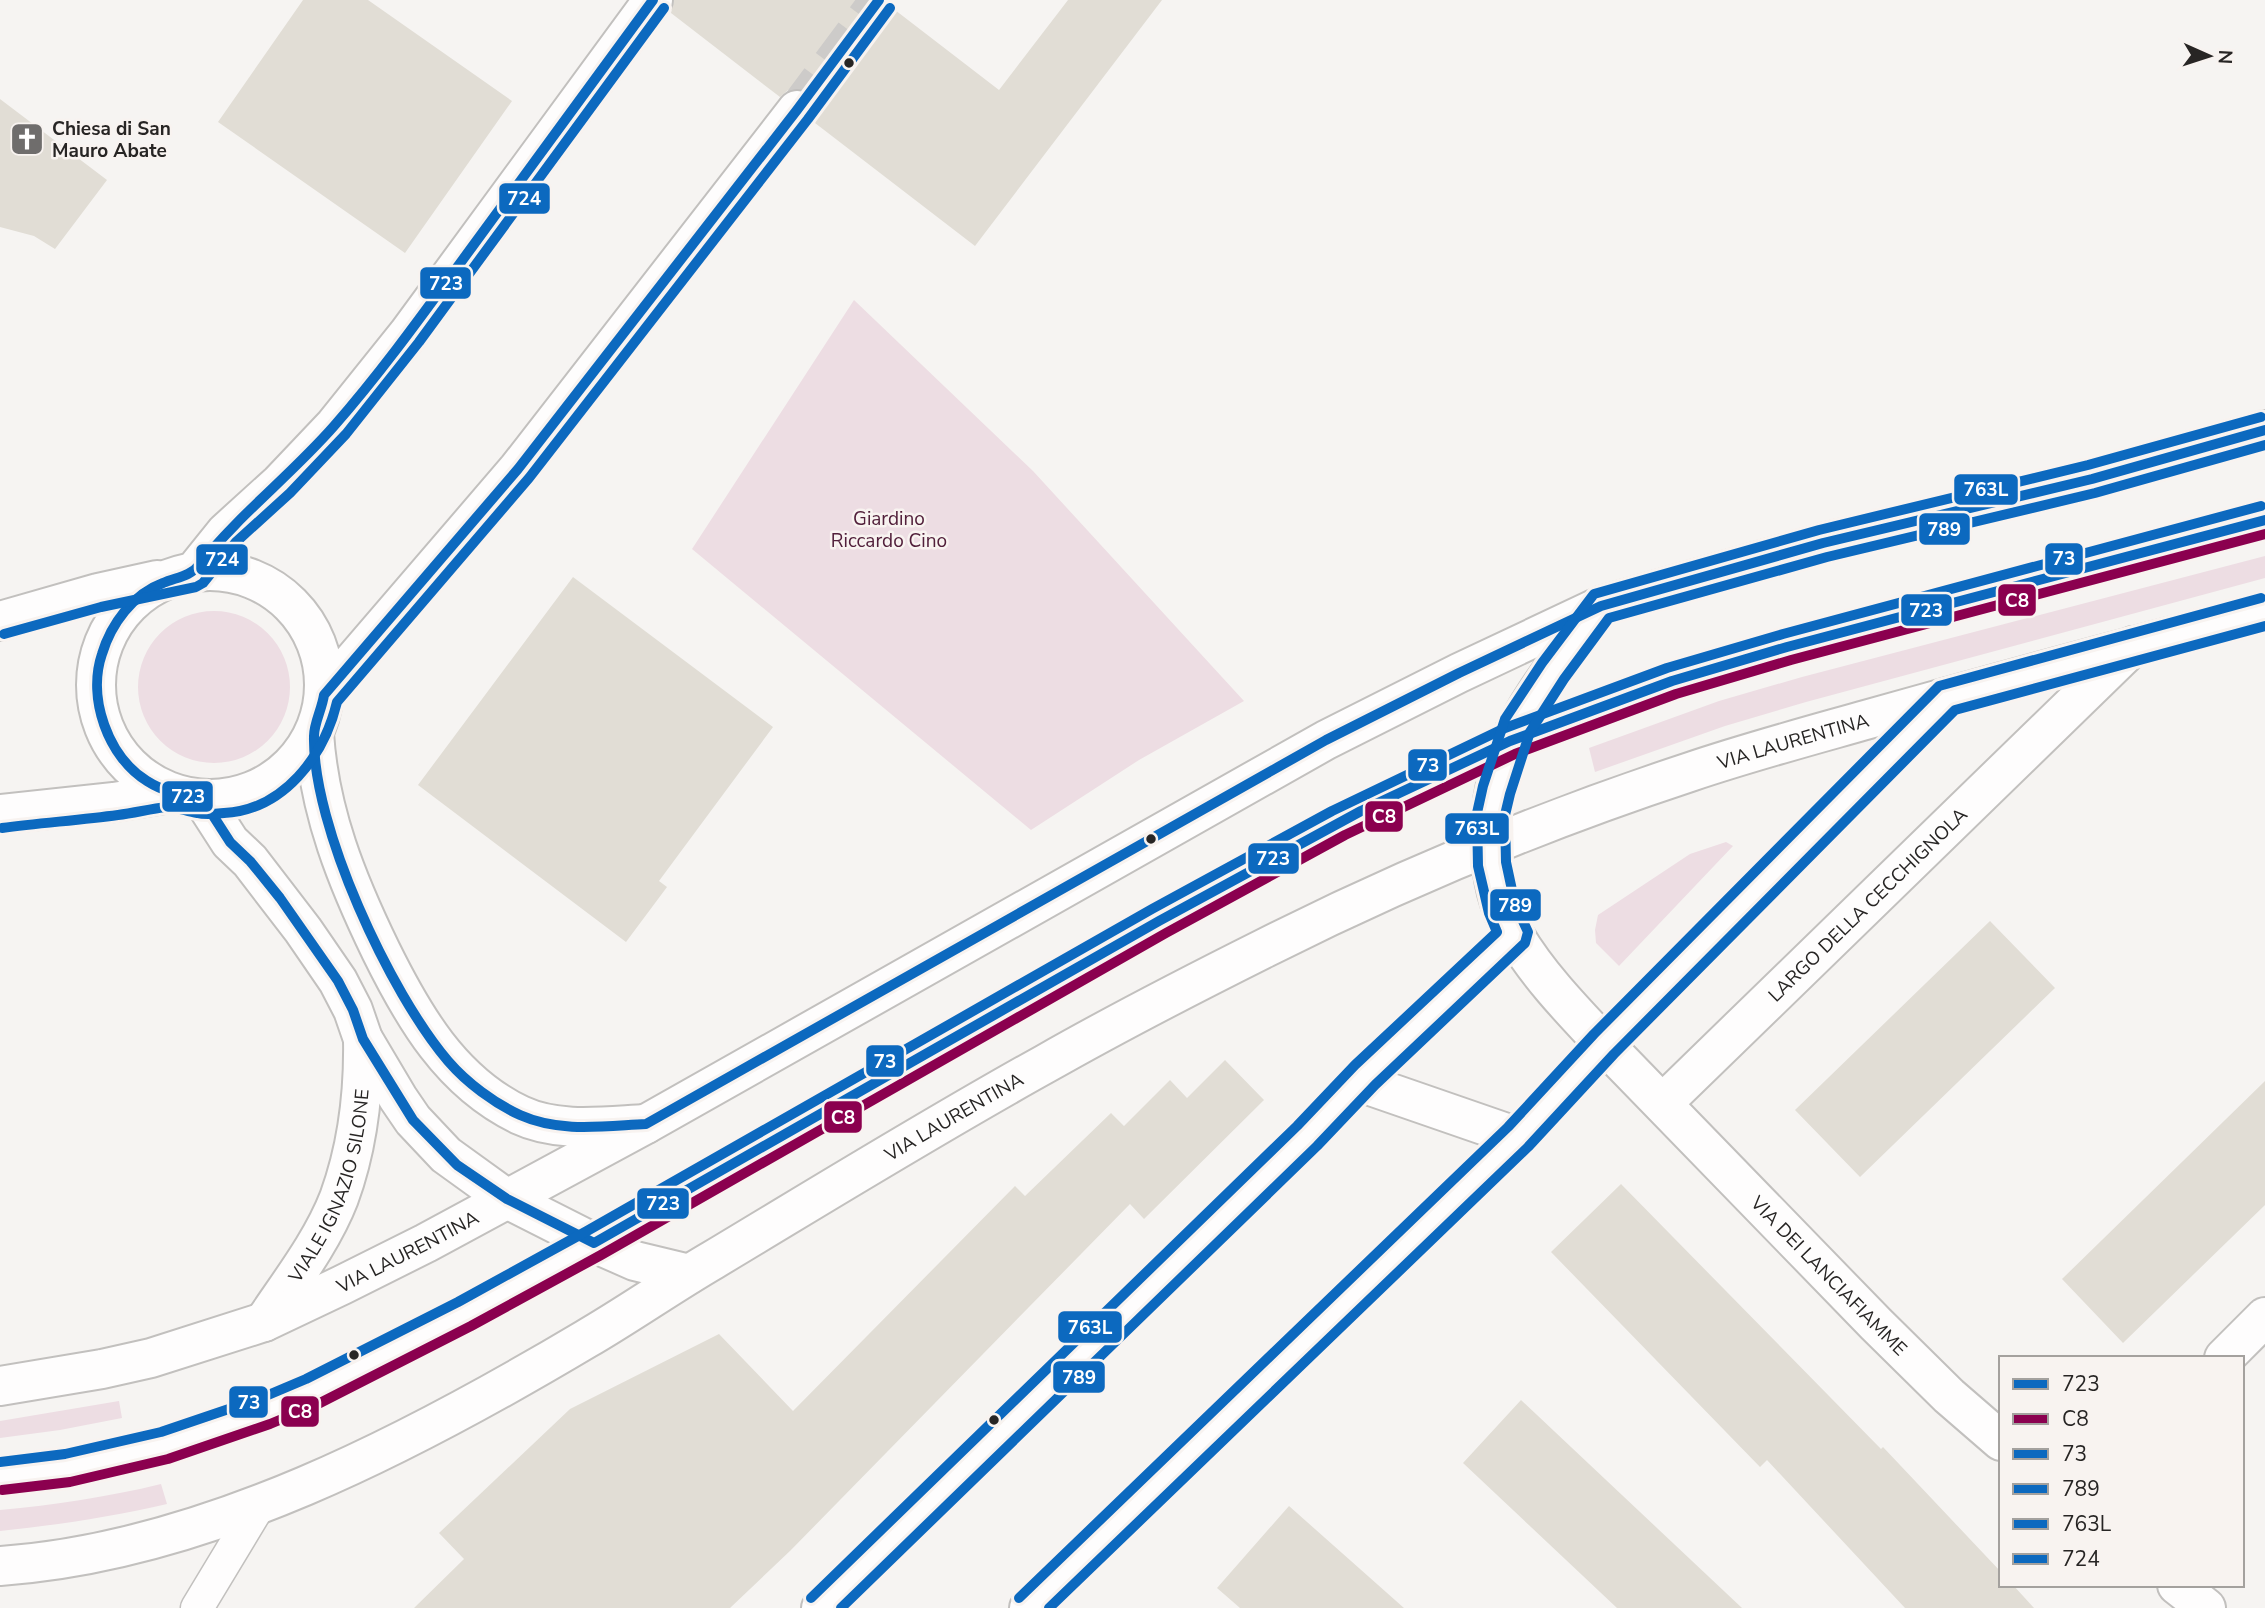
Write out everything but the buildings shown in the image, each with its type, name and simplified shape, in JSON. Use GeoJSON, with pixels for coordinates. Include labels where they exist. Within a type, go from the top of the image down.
{"type":"FeatureCollection","features":[{"type":"Feature","properties":{"kind":"street"},"geometry":{"type":"LineString","coordinates":[[186,796],[139,776],[115,750],[100,718],[95,682],[102,648],[118,617],[144,592],[184,575],[226,532],[281,483],[335,425],[408,334],[653,0]]}},
{"type":"Feature","properties":{"kind":"street"},"geometry":{"type":"LineString","coordinates":[[324,695],[518,469],[797,110]]}},
{"type":"Feature","properties":{"kind":"street","name":"VIA LAURENTINA"},"geometry":{"type":"LineString","coordinates":[[0,1386],[90,1372],[151,1358],[264,1322],[426,1243],[646,1124],[1326,740],[1601,606],[1823,543],[2092,479],[2265,430]]}},
{"type":"Feature","properties":{"kind":"street"},"geometry":{"type":"LineString","coordinates":[[0,621],[98,593],[212,570],[249,577],[281,595],[306,623],[321,658],[324,695],[314,733],[295,762],[269,784],[237,797],[186,796],[0,814]]}},
{"type":"Feature","properties":{"kind":"street"},"geometry":{"type":"LineString","coordinates":[[1601,606],[1528,708],[1510,741],[1491,814],[1490,845],[1502,909],[1514,935],[1562,999],[1663,1103]]}},
{"type":"Feature","properties":{"kind":"street","name":"VIA LAURENTINA"},"geometry":{"type":"LineString","coordinates":[[0,1566],[55,1561],[119,1548],[217,1519],[307,1485],[423,1431],[589,1338],[689,1274],[1056,1058],[1272,945],[1398,884],[1490,845],[1688,772],[1948,696],[2265,612]]}},
{"type":"Feature","properties":{"kind":"street","name":"LARGO DELLA CECCHIGNOLA"},"geometry":{"type":"LineString","coordinates":[[1663,1103],[2133,646]]}},
{"type":"Feature","properties":{"kind":"street"},"geometry":{"type":"LineString","coordinates":[[1049,1602],[1518,1137],[1604,1044],[1948,696]]}},
{"type":"Feature","properties":{"kind":"street"},"geometry":{"type":"LineString","coordinates":[[314,733],[322,798],[350,885],[402,994],[451,1063],[491,1097],[520,1115],[532,1119],[555,1125],[595,1127],[646,1124]]}},
{"type":"Feature","properties":{"kind":"street","name":"VIALE IGNAZIO SILONE"},"geometry":{"type":"LineString","coordinates":[[186,796],[250,861],[280,898],[338,981],[353,1010],[363,1040],[412,1120],[457,1165],[507,1199],[594,1243],[635,1261],[689,1274]]}},
{"type":"Feature","properties":{"kind":"street"},"geometry":{"type":"LineString","coordinates":[[821,1608],[1359,1082],[1514,935]]}},
{"type":"Feature","properties":{"kind":"street","name":"VIALE IGNAZIO SILONE"},"geometry":{"type":"LineString","coordinates":[[264,1322],[306,1258],[339,1197],[356,1137],[361,1108],[363,1040]]}},
{"type":"Feature","properties":{"kind":"street"},"geometry":{"type":"LineString","coordinates":[[1359,1082],[1518,1137]]}},
{"type":"Feature","properties":{"kind":"street","name":"VIA DEI LANCIAFIAMME"},"geometry":{"type":"LineString","coordinates":[[1663,1103],[1876,1324],[1949,1396],[1999,1439]]}},
{"type":"Feature","properties":{"kind":"street"},"geometry":{"type":"LineString","coordinates":[[2226,1356],[2265,1317]]}},
{"type":"Feature","properties":{"kind":"street"},"geometry":{"type":"LineString","coordinates":[[2180,1587],[2206,1608]]}},
{"type":"Feature","properties":{"kind":"lane"},"geometry":{"type":"LineString","coordinates":[[0,1476],[67,1468],[165,1445],[312,1392],[465,1314],[594,1243],[1208,895],[1362,811],[1510,741],[1709,669],[2265,520]]}},
{"type":"Feature","properties":{"kind":"lane"},"geometry":{"type":"LineString","coordinates":[[197,1608],[261,1502]]}},
{"type":"Feature","properties":{"kind":"green space","name":"Giardino Riccardo Cino"},"geometry":{"type":"Polygon","coordinates":[[[854,300],[1033,471],[1244,701],[1139,760],[1031,830],[692,549],[854,300]]]}},
{"type":"Feature","properties":{"kind":"green space"},"geometry":{"type":"Polygon","coordinates":[[[2265,556],[2265,578],[1806,702],[1725,726],[1595,772],[1589,748],[1719,701],[2265,556]]]}},
{"type":"Feature","properties":{"kind":"green space"},"geometry":{"type":"Polygon","coordinates":[[[214,611],[243,617],[268,633],[284,658],[290,687],[284,716],[268,741],[243,757],[214,763],[185,757],[160,741],[144,716],[138,687],[144,658],[160,633],[185,617],[214,611]]]}},
{"type":"Feature","properties":{"kind":"green space"},"geometry":{"type":"Polygon","coordinates":[[[1726,842],[1733,846],[1619,966],[1596,943],[1598,915],[1690,854],[1726,842]]]}},
{"type":"Feature","properties":{"kind":"green space"},"geometry":{"type":"Polygon","coordinates":[[[119,1401],[122,1418],[0,1438],[0,1421],[119,1401]]]}},
{"type":"Feature","properties":{"kind":"green space"},"geometry":{"type":"Polygon","coordinates":[[[161,1484],[167,1504],[84,1520],[0,1531],[0,1510],[81,1500],[161,1484]]]}},
{"type":"Feature","properties":{"kind":"tunnel"},"geometry":{"type":"LineString","coordinates":[[797,110],[879,0]]}},
{"type":"Feature","properties":{"kind":"transit line","name":"723"},"geometry":{"type":"LineString","coordinates":[[653,0],[422,315],[318,444],[232,528],[196,568],[188,574],[152,588],[125,611],[111,632],[102,654],[97,689],[104,725],[121,757],[133,770],[154,785],[203,800],[230,842],[250,861],[280,898],[338,981],[353,1010],[363,1039],[413,1120],[457,1165],[507,1199],[594,1243],[1159,921],[1361,811],[1510,741],[1672,681],[1787,647],[2265,520]]}},
{"type":"Feature","properties":{"kind":"transit line","name":"723"},"geometry":{"type":"LineString","coordinates":[[879,0],[797,110],[518,469],[324,695],[314,736],[317,773],[326,815],[358,907],[380,952],[402,994],[455,1069],[491,1098],[535,1121],[582,1127],[646,1124],[1326,740],[1601,606],[1823,543],[2092,479],[2265,430]]}},
{"type":"Feature","properties":{"kind":"transit line","name":"724"},"geometry":{"type":"LineString","coordinates":[[4,634],[101,607],[196,587],[203,583],[236,542],[290,493],[346,434],[419,342],[664,8]]}},
{"type":"Feature","properties":{"kind":"transit line","name":"724"},"geometry":{"type":"LineString","coordinates":[[2,828],[166,807],[207,814],[224,813],[246,810],[283,791],[298,777],[322,742],[337,702],[529,478],[808,119],[890,8]]}},
{"type":"Feature","properties":{"kind":"transit line","name":"763L"},"geometry":{"type":"LineString","coordinates":[[811,1598],[1297,1126],[1355,1065],[1497,932],[1489,913],[1478,866],[1477,813],[1483,786],[1505,719],[1542,663],[1594,594],[1819,530],[2088,465],[2261,417]]}},
{"type":"Feature","properties":{"kind":"transit line","name":"789"},"geometry":{"type":"LineString","coordinates":[[841,1608],[1317,1146],[1375,1085],[1525,943],[1528,932],[1515,904],[1506,862],[1505,815],[1510,794],[1530,732],[1564,679],[1609,618],[1827,557],[2095,493],[2265,445]]}},
{"type":"Feature","properties":{"kind":"transit line","name":"73"},"geometry":{"type":"LineString","coordinates":[[0,1462],[65,1454],[161,1432],[261,1398],[306,1379],[458,1302],[587,1231],[1152,909],[1332,811],[1505,728],[1667,668],[1783,634],[2261,506]]}},
{"type":"Feature","properties":{"kind":"transit line","name":"C8"},"geometry":{"type":"LineString","coordinates":[[2,1490],[70,1482],[168,1459],[270,1424],[318,1404],[471,1326],[601,1255],[1166,933],[1345,835],[1515,754],[1676,694],[1791,660],[2265,534]]}},
{"type":"Feature","properties":{"kind":"transit line","name":"763L"},"geometry":{"type":"LineString","coordinates":[[1019,1598],[1508,1127],[1594,1034],[1939,686],[2261,598]]}},
{"type":"Feature","properties":{"kind":"transit line","name":"789"},"geometry":{"type":"LineString","coordinates":[[1049,1608],[1528,1147],[1614,1054],[1955,710],[2265,626]]}},
{"type":"Feature","properties":{"kind":"place","name":"Chiesa di San Mauro Abate"},"geometry":{"type":"Point","coordinates":[27,139]}}]}
